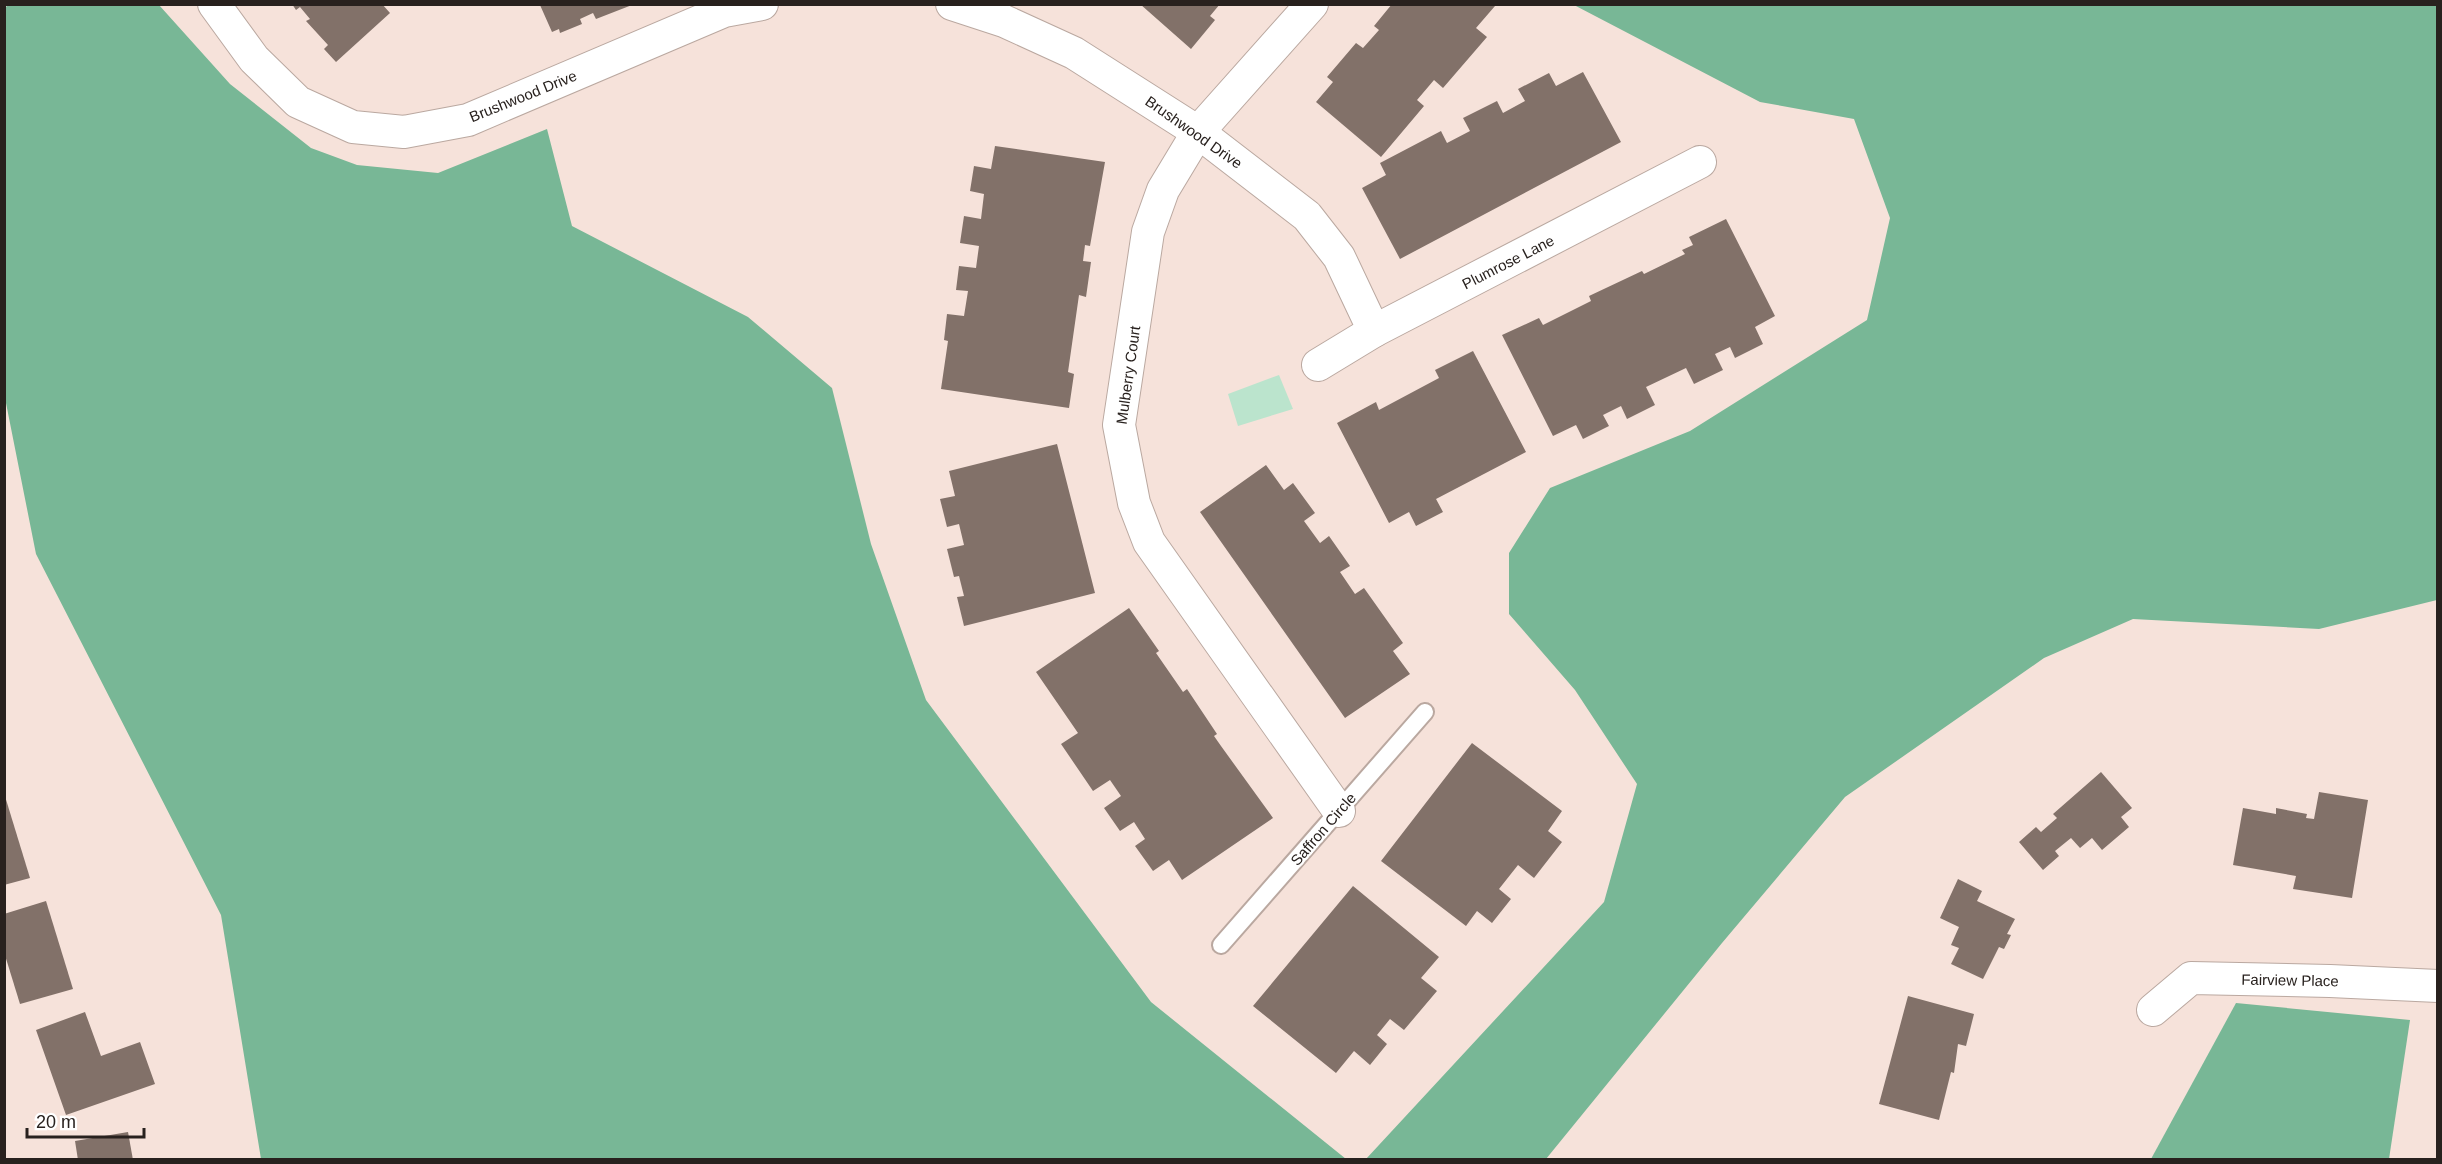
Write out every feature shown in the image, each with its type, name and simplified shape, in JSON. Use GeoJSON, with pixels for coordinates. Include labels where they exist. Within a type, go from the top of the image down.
{"type":"FeatureCollection","features":[{"type":"Feature","properties":{"kind":"street","name":"Brushwood Drive"},"geometry":{"type":"LineString","coordinates":[[214,4],[254,59],[298,102],[353,127],[404,132],[468,120],[724,11],[762,4]]}},
{"type":"Feature","properties":{"kind":"street","name":"Brushwood Drive"},"geometry":{"type":"LineString","coordinates":[[952,4],[1004,21],[1074,53],[1198,132],[1307,216],[1339,257],[1374,332]]}},
{"type":"Feature","properties":{"kind":"street","name":"Mulberry Court"},"geometry":{"type":"LineString","coordinates":[[1312,4],[1198,132],[1163,190],[1148,232],[1119,425],[1134,503],[1149,542],[1339,811]]}},
{"type":"Feature","properties":{"kind":"street","name":"Plumrose Lane"},"geometry":{"type":"LineString","coordinates":[[1318,365],[1374,332],[1700,162]]}},
{"type":"Feature","properties":{"kind":"street","name":"Fairview Place"},"geometry":{"type":"LineString","coordinates":[[2153,1010],[2191,978],[2438,986]]}},
{"type":"Feature","properties":{"kind":"lane","name":"Saffron Circle"},"geometry":{"type":"LineString","coordinates":[[1221,945],[1425,712]]}},
{"type":"Feature","properties":{"kind":"green space"},"geometry":{"type":"Polygon","coordinates":[[[8,5],[159,5],[230,84],[311,148],[357,165],[438,173],[547,129],[572,226],[748,317],[832,388],[871,544],[926,700],[1151,1002],[1346,1159],[261,1159],[221,915],[36,554],[5,398],[4,9],[8,5]]]}},
{"type":"Feature","properties":{"kind":"green space"},"geometry":{"type":"Polygon","coordinates":[[[1574,5],[2437,5],[2437,600],[2319,629],[2133,619],[2044,658],[1845,797],[1722,943],[1546,1159],[1366,1159],[1604,902],[1637,784],[1575,690],[1509,614],[1509,553],[1550,488],[1690,431],[1867,320],[1890,218],[1854,119],[1760,102],[1574,5]]]}},
{"type":"Feature","properties":{"kind":"green space"},"geometry":{"type":"Polygon","coordinates":[[[1279,375],[1293,409],[1238,426],[1228,394],[1279,375]]]}},
{"type":"Feature","properties":{"kind":"green space"},"geometry":{"type":"Polygon","coordinates":[[[2236,1003],[2410,1020],[2389,1159],[2151,1159],[2236,1003]]]}},
{"type":"Feature","properties":{"kind":"building"},"geometry":{"type":"Polygon","coordinates":[[[292,4],[382,4],[390,13],[336,62],[324,49],[328,45],[306,21],[310,19],[300,7],[296,10],[292,4]]]}},
{"type":"Feature","properties":{"kind":"building"},"geometry":{"type":"Polygon","coordinates":[[[1140,4],[1220,4],[1210,16],[1215,20],[1191,49],[1140,4]]]}},
{"type":"Feature","properties":{"kind":"building"},"geometry":{"type":"Polygon","coordinates":[[[1392,4],[1495,6],[1476,28],[1487,37],[1443,88],[1434,80],[1417,100],[1424,106],[1381,157],[1316,102],[1333,82],[1327,77],[1356,43],[1363,48],[1379,30],[1374,26],[1392,4]]]}},
{"type":"Feature","properties":{"kind":"building"},"geometry":{"type":"Polygon","coordinates":[[[540,5],[632,5],[596,19],[593,13],[580,19],[582,24],[560,33],[559,29],[552,32],[540,5]]]}},
{"type":"Feature","properties":{"kind":"building"},"geometry":{"type":"Polygon","coordinates":[[[1583,72],[1621,142],[1400,259],[1362,188],[1386,175],[1380,163],[1441,131],[1447,143],[1470,131],[1463,118],[1497,101],[1503,113],[1525,101],[1518,89],[1549,73],[1556,86],[1583,72]]]}},
{"type":"Feature","properties":{"kind":"building"},"geometry":{"type":"Polygon","coordinates":[[[995,146],[1105,162],[1090,246],[1085,245],[1083,261],[1091,262],[1086,297],[1079,295],[1068,372],[1074,374],[1069,408],[941,389],[948,341],[944,340],[947,314],[964,316],[968,291],[956,290],[959,266],[976,268],[979,246],[960,243],[964,216],[981,219],[984,194],[970,191],[974,166],[991,169],[995,146]]]}},
{"type":"Feature","properties":{"kind":"building"},"geometry":{"type":"Polygon","coordinates":[[[1726,219],[1775,316],[1755,327],[1763,344],[1735,358],[1730,347],[1715,354],[1723,370],[1694,384],[1686,368],[1646,387],[1655,405],[1627,419],[1621,406],[1603,415],[1609,426],[1583,439],[1576,425],[1553,436],[1502,335],[1539,318],[1543,325],[1591,301],[1589,296],[1642,271],[1644,274],[1685,254],[1682,250],[1693,245],[1689,237],[1726,219]]]}},
{"type":"Feature","properties":{"kind":"building"},"geometry":{"type":"Polygon","coordinates":[[[1473,351],[1526,452],[1436,499],[1443,512],[1416,526],[1409,512],[1389,523],[1337,423],[1376,402],[1379,410],[1439,378],[1435,370],[1473,351]]]}},
{"type":"Feature","properties":{"kind":"building"},"geometry":{"type":"Polygon","coordinates":[[[1057,444],[1095,593],[964,626],[957,597],[964,596],[959,576],[954,577],[947,549],[964,545],[959,524],[947,527],[940,499],[955,496],[949,471],[1057,444]]]}},
{"type":"Feature","properties":{"kind":"building"},"geometry":{"type":"Polygon","coordinates":[[[1266,465],[1284,490],[1293,483],[1315,513],[1304,521],[1320,543],[1329,536],[1350,566],[1340,572],[1355,594],[1364,588],[1403,643],[1393,651],[1410,674],[1345,718],[1200,512],[1266,465]]]}},
{"type":"Feature","properties":{"kind":"building"},"geometry":{"type":"Polygon","coordinates":[[[1129,608],[1159,651],[1156,653],[1183,692],[1187,689],[1217,734],[1214,736],[1273,818],[1182,880],[1169,860],[1153,871],[1135,846],[1145,839],[1134,822],[1120,831],[1104,808],[1121,796],[1110,780],[1093,791],[1061,744],[1078,733],[1036,672],[1129,608]]]}},
{"type":"Feature","properties":{"kind":"building"},"geometry":{"type":"Polygon","coordinates":[[[1472,743],[1562,811],[1548,831],[1562,842],[1534,878],[1518,865],[1499,889],[1511,899],[1492,923],[1477,911],[1466,926],[1381,861],[1472,743]]]}},
{"type":"Feature","properties":{"kind":"building"},"geometry":{"type":"Polygon","coordinates":[[[2101,772],[2132,808],[2121,817],[2129,827],[2102,850],[2092,838],[2080,848],[2071,838],[2055,851],[2059,856],[2043,870],[2019,842],[2036,827],[2041,832],[2057,818],[2053,814],[2101,772]]]}},
{"type":"Feature","properties":{"kind":"building"},"geometry":{"type":"Polygon","coordinates":[[[2319,792],[2368,800],[2352,898],[2293,889],[2296,876],[2233,865],[2243,808],[2276,814],[2276,808],[2307,814],[2306,818],[2314,819],[2319,792]]]}},
{"type":"Feature","properties":{"kind":"building"},"geometry":{"type":"Polygon","coordinates":[[[4,793],[30,878],[4,885],[4,793]]]}},
{"type":"Feature","properties":{"kind":"building"},"geometry":{"type":"Polygon","coordinates":[[[1958,879],[1982,891],[1977,901],[2015,919],[2007,934],[2011,935],[2004,949],[1999,947],[1983,979],[1951,964],[1959,948],[1951,945],[1959,927],[1940,918],[1958,879]]]}},
{"type":"Feature","properties":{"kind":"building"},"geometry":{"type":"Polygon","coordinates":[[[1353,886],[1439,957],[1421,978],[1437,991],[1404,1030],[1390,1019],[1377,1035],[1387,1044],[1370,1065],[1354,1051],[1336,1073],[1253,1006],[1353,886]]]}},
{"type":"Feature","properties":{"kind":"building"},"geometry":{"type":"Polygon","coordinates":[[[46,901],[73,989],[20,1004],[4,952],[4,914],[46,901]]]}},
{"type":"Feature","properties":{"kind":"building"},"geometry":{"type":"Polygon","coordinates":[[[1908,996],[1974,1014],[1966,1046],[1958,1044],[1954,1073],[1951,1072],[1939,1120],[1879,1104],[1908,996]]]}},
{"type":"Feature","properties":{"kind":"building"},"geometry":{"type":"Polygon","coordinates":[[[85,1012],[101,1056],[140,1042],[155,1084],[66,1115],[36,1030],[85,1012]]]}},
{"type":"Feature","properties":{"kind":"building"},"geometry":{"type":"Polygon","coordinates":[[[128,1132],[133,1160],[78,1160],[75,1141],[128,1132]]]}}]}
